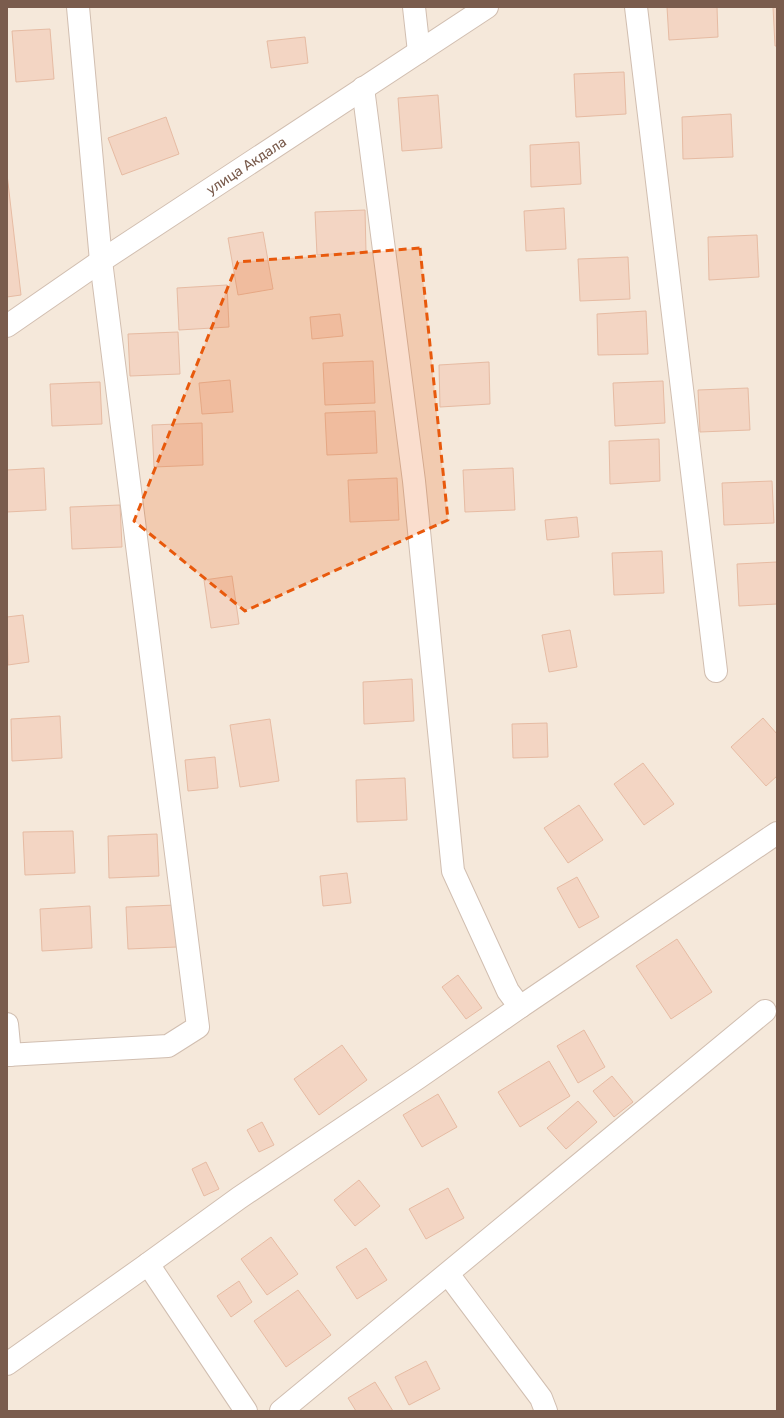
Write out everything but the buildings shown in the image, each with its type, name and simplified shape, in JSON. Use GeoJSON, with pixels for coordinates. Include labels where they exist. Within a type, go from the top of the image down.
{"type":"FeatureCollection","features":[{"type":"Feature","properties":{"kind":"street"},"geometry":{"type":"LineString","coordinates":[[7,1024],[8,1055],[168,1046],[198,1027],[101,261],[78,7]]}},
{"type":"Feature","properties":{"kind":"street"},"geometry":{"type":"LineString","coordinates":[[414,7],[419,52]]}},
{"type":"Feature","properties":{"kind":"street","name":"улица Акдала"},"geometry":{"type":"LineString","coordinates":[[7,326],[101,261],[487,7]]}},
{"type":"Feature","properties":{"kind":"street"},"geometry":{"type":"LineString","coordinates":[[636,7],[716,671]]}},
{"type":"Feature","properties":{"kind":"street"},"geometry":{"type":"LineString","coordinates":[[363,88],[414,480],[453,871],[508,991],[520,1007]]}},
{"type":"Feature","properties":{"kind":"street"},"geometry":{"type":"LineString","coordinates":[[7,1364],[239,1198],[777,833]]}},
{"type":"Feature","properties":{"kind":"street"},"geometry":{"type":"LineString","coordinates":[[281,1411],[765,1011]]}},
{"type":"Feature","properties":{"kind":"street"},"geometry":{"type":"LineString","coordinates":[[148,1264],[246,1411]]}},
{"type":"Feature","properties":{"kind":"street"},"geometry":{"type":"LineString","coordinates":[[448,1274],[541,1398],[546,1411]]}},
{"type":"Feature","properties":{"kind":"highlighted area"},"geometry":{"type":"Polygon","coordinates":[[[420,248],[448,520],[245,611],[134,521],[238,262],[420,248]]]}},
{"type":"Feature","properties":{"kind":"shaded area"},"geometry":{"type":"Polygon","coordinates":[[[7,7],[777,7],[777,1411],[7,1411],[7,7]]]}}]}
